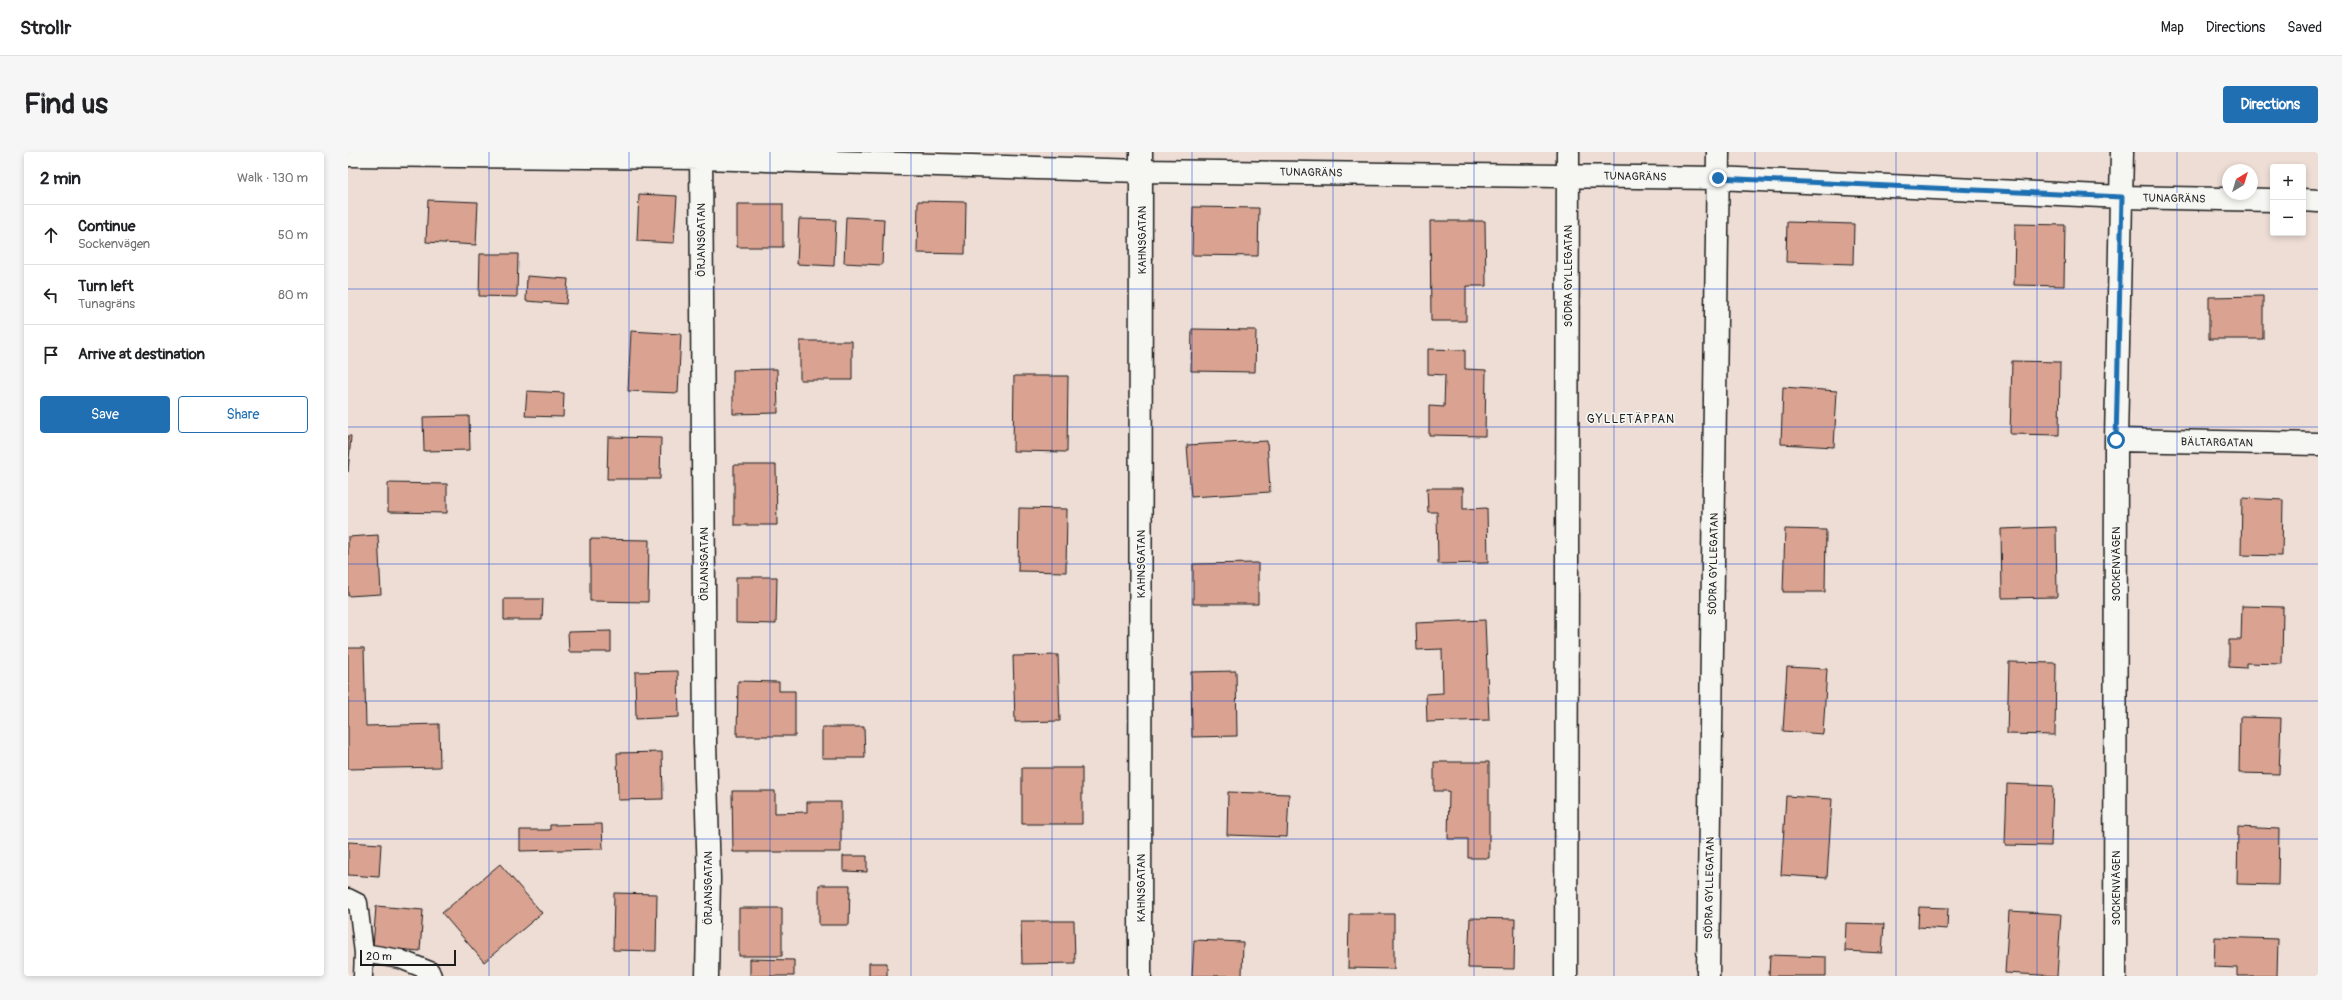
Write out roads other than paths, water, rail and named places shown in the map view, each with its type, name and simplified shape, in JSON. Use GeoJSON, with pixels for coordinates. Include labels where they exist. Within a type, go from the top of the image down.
{"type":"FeatureCollection","features":[{"type":"Feature","properties":{"kind":"street","name":"SÖDRA GYLLEGATAN"},"geometry":{"type":"LineString","coordinates":[[1566,976],[1568,152]]}},
{"type":"Feature","properties":{"kind":"street","name":"SÖDRA GYLLEGATAN"},"geometry":{"type":"LineString","coordinates":[[1708,976],[1718,152]]}},
{"type":"Feature","properties":{"kind":"street","name":"SOCKENVÄGEN"},"geometry":{"type":"LineString","coordinates":[[2115,976],[2116,440],[2122,152]]}},
{"type":"Feature","properties":{"kind":"street","name":"TUNAGRÄNS"},"geometry":{"type":"LineString","coordinates":[[348,155],[701,155],[1142,161],[1568,175],[1718,178],[2122,197],[2270,200]]}},
{"type":"Feature","properties":{"kind":"street","name":"ÖRJANSGATAN"},"geometry":{"type":"LineString","coordinates":[[701,155],[705,742],[709,878],[707,976]]}},
{"type":"Feature","properties":{"kind":"street","name":"KAHNSGATAN"},"geometry":{"type":"LineString","coordinates":[[1140,976],[1142,161]]}},
{"type":"Feature","properties":{"kind":"street"},"geometry":{"type":"LineString","coordinates":[[2306,200],[2318,201]]}},
{"type":"Feature","properties":{"kind":"street","name":"BÄLTARGATAN"},"geometry":{"type":"LineString","coordinates":[[2116,440],[2318,444]]}},
{"type":"Feature","properties":{"kind":"lane"},"geometry":{"type":"LineString","coordinates":[[348,898],[358,903],[364,953],[363,976]]}},
{"type":"Feature","properties":{"kind":"lane"},"geometry":{"type":"LineString","coordinates":[[364,953],[400,959],[430,971],[432,976]]}},
{"type":"Feature","properties":{"kind":"district","name":"GYLLETÄPPAN"},"geometry":{"type":"Point","coordinates":[1631,419]}}]}
